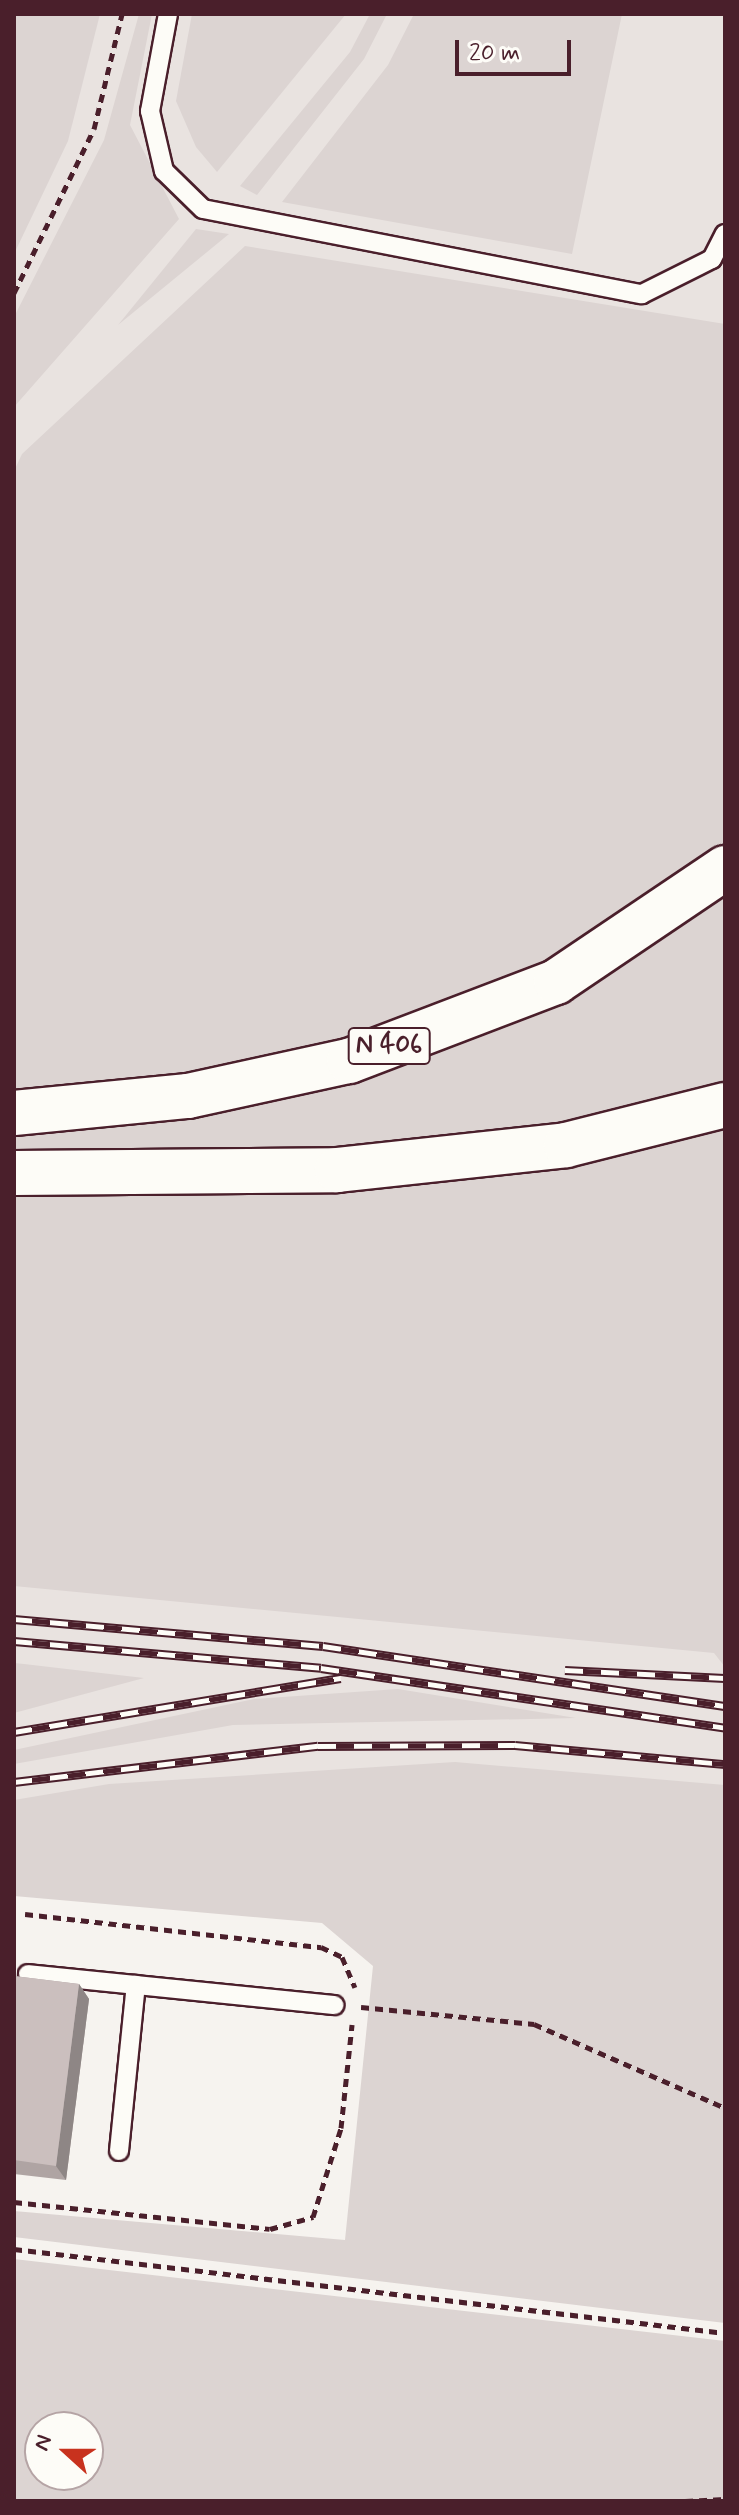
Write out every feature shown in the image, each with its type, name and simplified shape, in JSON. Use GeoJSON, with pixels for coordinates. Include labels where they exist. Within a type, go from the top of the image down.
{"type":"FeatureCollection","features":[{"type":"Feature","properties":{"kind":"highway","name":"N 406"},"geometry":{"type":"LineString","coordinates":[[14,1113],[188,1096],[349,1061],[556,982],[725,868]]}},
{"type":"Feature","properties":{"kind":"highway"},"geometry":{"type":"LineString","coordinates":[[14,1173],[337,1170],[566,1145],[725,1105]]}},
{"type":"Feature","properties":{"kind":"lane"},"geometry":{"type":"LineString","coordinates":[[168,14],[150,111],[164,171],[203,209],[642,294],[712,259],[725,234]]}},
{"type":"Feature","properties":{"kind":"lane"},"geometry":{"type":"LineString","coordinates":[[28,1974],[334,2005]]}},
{"type":"Feature","properties":{"kind":"lane"},"geometry":{"type":"LineString","coordinates":[[119,2151],[136,1985]]}},
{"type":"Feature","properties":{"kind":"path"},"geometry":{"type":"LineString","coordinates":[[14,293],[94,129],[122,14]]}},
{"type":"Feature","properties":{"kind":"path"},"geometry":{"type":"LineString","coordinates":[[14,2202],[270,2229],[313,2217],[341,2128],[354,2006],[355,1979],[342,1957],[321,1947],[25,1914]]}},
{"type":"Feature","properties":{"kind":"path"},"geometry":{"type":"LineString","coordinates":[[354,2006],[534,2024],[725,2108]]}},
{"type":"Feature","properties":{"kind":"path"},"geometry":{"type":"LineString","coordinates":[[14,2249],[725,2333]]}},
{"type":"Feature","properties":{"kind":"path"},"geometry":{"type":"LineString","coordinates":[[685,2501],[725,2499]]}},
{"type":"Feature","properties":{"kind":"shaded area"},"geometry":{"type":"Polygon","coordinates":[[[14,14],[725,14],[725,377],[14,543],[14,14]]]}},
{"type":"Feature","properties":{"kind":"shaded area"},"geometry":{"type":"Polygon","coordinates":[[[14,14],[100,14],[68,141],[14,254],[14,14]]]}},
{"type":"Feature","properties":{"kind":"shaded area"},"geometry":{"type":"Polygon","coordinates":[[[139,14],[152,14],[130,125],[179,219],[14,407],[14,317],[104,140],[139,14]]]}},
{"type":"Feature","properties":{"kind":"shaded area"},"geometry":{"type":"Polygon","coordinates":[[[192,14],[346,14],[217,172],[196,147],[176,101],[192,14]]]}},
{"type":"Feature","properties":{"kind":"shaded area"},"geometry":{"type":"Polygon","coordinates":[[[370,14],[387,14],[364,59],[257,195],[240,186],[350,52],[370,14]]]}},
{"type":"Feature","properties":{"kind":"shaded area"},"geometry":{"type":"Polygon","coordinates":[[[414,14],[622,14],[572,254],[282,202],[388,65],[414,14]]]}},
{"type":"Feature","properties":{"kind":"shaded area"},"geometry":{"type":"Polygon","coordinates":[[[196,229],[229,234],[118,325],[196,229]]]}},
{"type":"Feature","properties":{"kind":"shaded area"},"geometry":{"type":"Polygon","coordinates":[[[245,246],[725,324],[725,1667],[714,1653],[14,1586],[14,471],[22,454],[245,246]]]}},
{"type":"Feature","properties":{"kind":"shaded area"},"geometry":{"type":"Polygon","coordinates":[[[14,1483],[725,1558],[725,2001],[14,1834],[14,1483]]]}},
{"type":"Feature","properties":{"kind":"shaded area"},"geometry":{"type":"Polygon","coordinates":[[[14,1663],[24,1664],[144,1678],[14,1713],[14,1663]]]}},
{"type":"Feature","properties":{"kind":"shaded area"},"geometry":{"type":"Polygon","coordinates":[[[398,1689],[576,1718],[233,1725],[14,1764],[14,1750],[254,1699],[398,1689]]]}},
{"type":"Feature","properties":{"kind":"shaded area"},"geometry":{"type":"Polygon","coordinates":[[[455,1762],[725,1785],[725,2323],[14,2237],[14,2211],[345,2240],[373,1966],[322,1923],[14,1896],[14,1800],[109,1784],[455,1762]]]}},
{"type":"Feature","properties":{"kind":"shaded area"},"geometry":{"type":"Polygon","coordinates":[[[14,2259],[725,2341],[725,2501],[14,2501],[14,2259]]]}},
{"type":"Feature","properties":{"kind":"building"},"geometry":{"type":"Polygon","coordinates":[[[14,1976],[79,1984],[56,2166],[14,2160],[14,1976]]]}},
{"type":"Feature","properties":{"kind":"railway"},"geometry":{"type":"LineString","coordinates":[[14,1619],[323,1646],[725,1706]]}},
{"type":"Feature","properties":{"kind":"railway"},"geometry":{"type":"LineString","coordinates":[[14,1641],[321,1668],[725,1728]]}},
{"type":"Feature","properties":{"kind":"railway"},"geometry":{"type":"LineString","coordinates":[[565,1670],[725,1678]]}},
{"type":"Feature","properties":{"kind":"railway"},"geometry":{"type":"LineString","coordinates":[[14,1732],[341,1678]]}},
{"type":"Feature","properties":{"kind":"railway"},"geometry":{"type":"LineString","coordinates":[[14,1782],[318,1746],[515,1745],[725,1764]]}}]}
